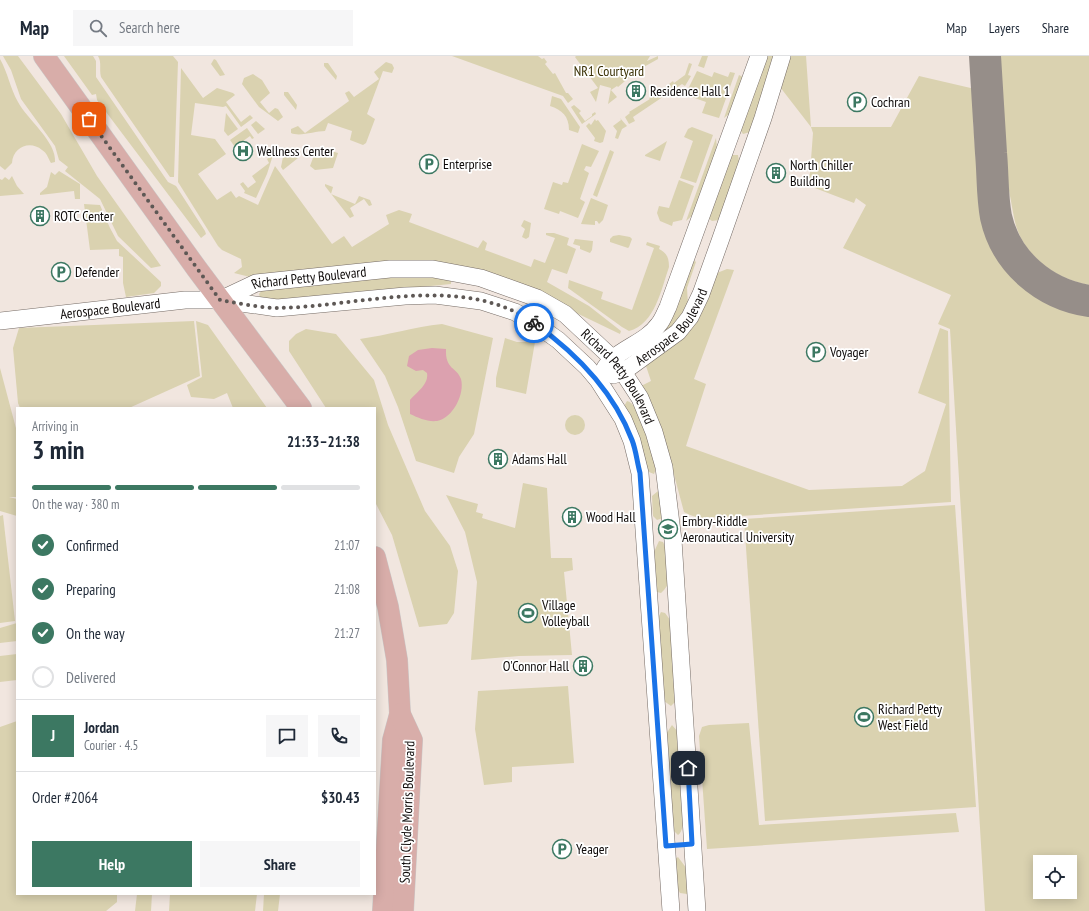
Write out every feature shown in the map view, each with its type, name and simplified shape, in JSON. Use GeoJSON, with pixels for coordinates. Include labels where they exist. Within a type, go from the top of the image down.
{"type":"FeatureCollection","features":[{"type":"Feature","properties":{"kind":"main road"},"geometry":{"type":"LineString","coordinates":[[44,56],[220,300],[300,407]]}},
{"type":"Feature","properties":{"kind":"main road","name":"South Clyde Morris Boulevard"},"geometry":{"type":"LineString","coordinates":[[376,561],[388,607],[397,660],[400,714],[393,740],[383,911]]}},
{"type":"Feature","properties":{"kind":"main road","name":"South Clyde Morris Boulevard"},"geometry":{"type":"LineString","coordinates":[[400,714],[412,740],[403,911]]}},
{"type":"Feature","properties":{"kind":"street","name":"Aerospace Boulevard"},"geometry":{"type":"LineString","coordinates":[[598,380],[612,358],[649,334],[662,319],[668,307],[759,56]]}},
{"type":"Feature","properties":{"kind":"street","name":"Aerospace Boulevard"},"geometry":{"type":"LineString","coordinates":[[598,380],[623,372],[678,332],[690,317],[701,294],[782,56]]}},
{"type":"Feature","properties":{"kind":"street"},"geometry":{"type":"LineString","coordinates":[[729,140],[751,149]]}},
{"type":"Feature","properties":{"kind":"street","name":"Richard Petty Boulevard"},"geometry":{"type":"LineString","coordinates":[[220,300],[256,283],[390,268],[433,269],[481,278],[537,298],[565,314],[612,358],[640,398],[654,432],[666,481],[673,540],[697,907]]}},
{"type":"Feature","properties":{"kind":"street","name":"Richard Petty Boulevard"},"geometry":{"type":"LineString","coordinates":[[220,300],[276,308],[405,296],[435,295],[481,301],[515,312],[531,321],[558,340],[598,380],[623,419],[632,441],[640,473],[671,908]]}},
{"type":"Feature","properties":{"kind":"street","name":"Aerospace Boulevard"},"geometry":{"type":"LineString","coordinates":[[0,321],[185,300],[220,300]]}},
{"type":"Feature","properties":{"kind":"street"},"geometry":{"type":"LineString","coordinates":[[641,485],[666,481]]}},
{"type":"Feature","properties":{"kind":"street"},"geometry":{"type":"LineString","coordinates":[[666,846],[692,844]]}},
{"type":"Feature","properties":{"kind":"street"},"geometry":{"type":"LineString","coordinates":[[671,908],[697,907]]}},
{"type":"Feature","properties":{"kind":"green space"},"geometry":{"type":"Polygon","coordinates":[[[3,56],[18,56],[61,114],[97,176],[161,266],[151,268],[118,236],[100,199],[65,171],[68,167],[59,160],[55,146],[21,99],[11,70],[3,56]]]}},
{"type":"Feature","properties":{"kind":"green space"},"geometry":{"type":"Polygon","coordinates":[[[64,56],[93,56],[96,61],[96,77],[168,182],[176,186],[205,231],[206,234],[201,238],[97,100],[96,94],[92,95],[64,56]]]}},
{"type":"Feature","properties":{"kind":"green space"},"geometry":{"type":"Polygon","coordinates":[[[98,56],[173,56],[178,62],[174,177],[170,177],[101,77],[100,61],[98,56]]]}},
{"type":"Feature","properties":{"kind":"green space"},"geometry":{"type":"Polygon","coordinates":[[[452,56],[538,56],[542,59],[544,58],[547,62],[545,64],[553,74],[555,73],[566,93],[568,93],[573,99],[568,103],[563,96],[452,56]]]}},
{"type":"Feature","properties":{"kind":"green space","name":"NR1 Courtyard"},"geometry":{"type":"Polygon","coordinates":[[[650,56],[647,61],[658,56],[658,59],[642,68],[643,70],[634,77],[632,75],[618,87],[617,86],[611,90],[617,97],[608,104],[611,88],[600,85],[596,102],[590,92],[598,88],[575,57],[650,56]]]}},
{"type":"Feature","properties":{"kind":"green space"},"geometry":{"type":"Polygon","coordinates":[[[702,56],[708,56],[704,68],[698,66],[702,56]]]}},
{"type":"Feature","properties":{"kind":"green space"},"geometry":{"type":"Polygon","coordinates":[[[765,56],[775,56],[750,132],[743,134],[740,130],[765,56]]]}},
{"type":"Feature","properties":{"kind":"green space"},"geometry":{"type":"Polygon","coordinates":[[[789,56],[806,56],[811,127],[780,87],[789,56]]]}},
{"type":"Feature","properties":{"kind":"green space"},"geometry":{"type":"Polygon","coordinates":[[[996,56],[1089,56],[1089,285],[1068,279],[1049,269],[1033,255],[1021,238],[1014,217],[1004,161],[996,56]]]}},
{"type":"Feature","properties":{"kind":"green space"},"geometry":{"type":"Polygon","coordinates":[[[0,59],[18,102],[47,139],[54,154],[55,162],[51,163],[45,153],[37,147],[27,146],[19,149],[15,153],[12,163],[5,170],[0,166],[0,59]]]}},
{"type":"Feature","properties":{"kind":"green space"},"geometry":{"type":"Polygon","coordinates":[[[214,59],[225,75],[220,76],[211,64],[214,59]]]}},
{"type":"Feature","properties":{"kind":"green space"},"geometry":{"type":"Polygon","coordinates":[[[386,62],[392,64],[394,68],[392,73],[383,71],[367,114],[375,119],[366,143],[363,145],[350,140],[352,131],[328,123],[325,131],[303,134],[291,133],[291,129],[298,126],[305,133],[349,101],[345,93],[349,91],[354,97],[379,79],[374,72],[386,62]]]}},
{"type":"Feature","properties":{"kind":"green space"},"geometry":{"type":"Polygon","coordinates":[[[324,63],[328,63],[337,76],[336,80],[324,66],[324,63]]]}},
{"type":"Feature","properties":{"kind":"green space"},"geometry":{"type":"Polygon","coordinates":[[[689,63],[692,64],[688,75],[691,76],[685,86],[682,84],[633,117],[635,121],[629,124],[625,117],[630,113],[629,112],[670,85],[669,84],[673,81],[674,83],[685,75],[689,63]]]}},
{"type":"Feature","properties":{"kind":"green space"},"geometry":{"type":"Polygon","coordinates":[[[181,68],[203,98],[217,88],[233,93],[235,95],[226,102],[241,122],[250,115],[253,118],[241,127],[226,106],[223,107],[195,103],[191,135],[215,139],[226,154],[198,174],[217,200],[231,191],[236,198],[239,196],[258,205],[275,166],[332,244],[344,236],[352,247],[389,224],[386,215],[399,210],[412,214],[409,222],[478,248],[483,240],[487,243],[485,250],[531,267],[534,259],[545,263],[555,238],[546,235],[546,233],[554,233],[569,238],[567,245],[576,249],[567,274],[552,269],[547,282],[589,306],[621,331],[620,334],[566,308],[541,293],[509,279],[485,272],[250,277],[234,273],[242,267],[241,259],[222,250],[218,246],[178,182],[181,68]]]}},
{"type":"Feature","properties":{"kind":"green space"},"geometry":{"type":"Polygon","coordinates":[[[697,71],[712,77],[714,72],[728,77],[730,72],[735,73],[719,118],[702,113],[706,102],[686,95],[684,92],[688,89],[697,71]]]}},
{"type":"Feature","properties":{"kind":"green space"},"geometry":{"type":"Polygon","coordinates":[[[253,74],[262,80],[270,93],[260,102],[269,113],[275,108],[278,109],[283,117],[278,121],[259,107],[242,84],[244,78],[253,74]]]}},
{"type":"Feature","properties":{"kind":"green space"},"geometry":{"type":"Polygon","coordinates":[[[739,75],[743,77],[729,114],[724,118],[739,75]]]}},
{"type":"Feature","properties":{"kind":"green space"},"geometry":{"type":"Polygon","coordinates":[[[919,76],[975,89],[973,120],[979,198],[996,254],[1025,287],[1061,306],[1089,314],[1089,911],[985,911],[950,329],[938,324],[951,295],[843,248],[866,205],[856,198],[854,203],[807,185],[810,173],[813,133],[811,127],[891,127],[919,76]]]}},
{"type":"Feature","properties":{"kind":"green space"},"geometry":{"type":"Polygon","coordinates":[[[284,92],[288,92],[297,105],[296,110],[284,95],[284,92]]]}},
{"type":"Feature","properties":{"kind":"green space"},"geometry":{"type":"Polygon","coordinates":[[[552,96],[561,99],[580,127],[578,133],[569,130],[568,121],[564,114],[558,109],[550,106],[552,96]]]}},
{"type":"Feature","properties":{"kind":"green space"},"geometry":{"type":"Polygon","coordinates":[[[574,105],[581,111],[579,113],[585,121],[595,112],[596,114],[582,124],[571,107],[574,105]]]}},
{"type":"Feature","properties":{"kind":"green space"},"geometry":{"type":"Polygon","coordinates":[[[226,113],[238,129],[228,136],[224,131],[226,113]]]}},
{"type":"Feature","properties":{"kind":"green space"},"geometry":{"type":"Polygon","coordinates":[[[620,118],[627,126],[622,129],[618,139],[615,138],[617,131],[613,126],[621,120],[620,118]]]}},
{"type":"Feature","properties":{"kind":"green space"},"geometry":{"type":"Polygon","coordinates":[[[595,119],[596,121],[598,120],[606,131],[603,142],[600,143],[594,141],[595,138],[586,126],[589,123],[591,125],[595,119]]]}},
{"type":"Feature","properties":{"kind":"green space"},"geometry":{"type":"Polygon","coordinates":[[[256,121],[265,129],[258,134],[251,125],[256,121]]]}},
{"type":"Feature","properties":{"kind":"green space"},"geometry":{"type":"Polygon","coordinates":[[[692,127],[713,135],[696,183],[680,178],[693,141],[684,137],[688,129],[692,127]]]}},
{"type":"Feature","properties":{"kind":"green space"},"geometry":{"type":"Polygon","coordinates":[[[247,128],[254,138],[252,139],[250,136],[235,147],[230,140],[247,128]]]}},
{"type":"Feature","properties":{"kind":"green space"},"geometry":{"type":"Polygon","coordinates":[[[716,138],[717,148],[694,214],[686,221],[716,138]]]}},
{"type":"Feature","properties":{"kind":"green space"},"geometry":{"type":"Polygon","coordinates":[[[667,141],[660,161],[645,156],[645,155],[667,141]]]}},
{"type":"Feature","properties":{"kind":"green space"},"geometry":{"type":"Polygon","coordinates":[[[582,144],[599,151],[591,167],[586,166],[584,170],[589,173],[580,199],[585,202],[578,218],[560,211],[559,214],[544,209],[553,182],[562,185],[563,182],[568,183],[582,144]]]}},
{"type":"Feature","properties":{"kind":"green space"},"geometry":{"type":"Polygon","coordinates":[[[291,148],[298,158],[283,170],[281,167],[284,152],[291,148]]]}},
{"type":"Feature","properties":{"kind":"green space"},"geometry":{"type":"Polygon","coordinates":[[[324,149],[338,153],[333,168],[315,170],[310,166],[313,158],[324,149]]]}},
{"type":"Feature","properties":{"kind":"green space"},"geometry":{"type":"Polygon","coordinates":[[[610,150],[614,152],[597,197],[593,195],[610,150]]]}},
{"type":"Feature","properties":{"kind":"green space"},"geometry":{"type":"Polygon","coordinates":[[[273,155],[267,174],[256,198],[244,193],[245,191],[240,184],[243,182],[248,188],[256,182],[252,176],[269,163],[267,159],[273,155]]]}},
{"type":"Feature","properties":{"kind":"green space"},"geometry":{"type":"Polygon","coordinates":[[[731,155],[738,155],[739,161],[719,220],[712,221],[707,217],[731,155]]]}},
{"type":"Feature","properties":{"kind":"green space"},"geometry":{"type":"Polygon","coordinates":[[[59,171],[80,184],[80,199],[75,199],[74,191],[40,195],[40,193],[47,187],[51,172],[55,175],[59,171]]]}},
{"type":"Feature","properties":{"kind":"green space"},"geometry":{"type":"Polygon","coordinates":[[[12,176],[17,186],[24,194],[0,196],[0,179],[2,180],[5,177],[9,180],[12,176]]]}},
{"type":"Feature","properties":{"kind":"green space"},"geometry":{"type":"Polygon","coordinates":[[[679,180],[694,186],[682,220],[673,222],[672,226],[660,221],[657,213],[659,206],[669,208],[679,180]]]}},
{"type":"Feature","properties":{"kind":"green space"},"geometry":{"type":"Polygon","coordinates":[[[325,184],[333,187],[331,194],[325,186],[325,184]]]}},
{"type":"Feature","properties":{"kind":"green space"},"geometry":{"type":"Polygon","coordinates":[[[331,194],[355,204],[359,196],[370,200],[372,205],[369,206],[364,199],[350,208],[354,216],[350,218],[331,194]]]}},
{"type":"Feature","properties":{"kind":"green space"},"geometry":{"type":"Polygon","coordinates":[[[591,198],[608,205],[603,220],[599,224],[595,221],[595,225],[581,224],[591,198]]]}},
{"type":"Feature","properties":{"kind":"green space"},"geometry":{"type":"Polygon","coordinates":[[[84,204],[100,205],[117,241],[161,282],[161,286],[154,293],[126,297],[123,283],[123,257],[119,256],[119,249],[90,250],[84,204]]]}},
{"type":"Feature","properties":{"kind":"green space"},"geometry":{"type":"Polygon","coordinates":[[[524,220],[531,223],[529,237],[526,239],[522,237],[525,229],[521,226],[524,220]]]}},
{"type":"Feature","properties":{"kind":"green space"},"geometry":{"type":"Polygon","coordinates":[[[619,235],[630,237],[632,239],[628,248],[610,242],[610,239],[613,236],[619,235]]]}},
{"type":"Feature","properties":{"kind":"green space"},"geometry":{"type":"Polygon","coordinates":[[[575,239],[593,241],[592,250],[590,253],[580,249],[580,246],[573,244],[575,239]]]}},
{"type":"Feature","properties":{"kind":"green space"},"geometry":{"type":"Polygon","coordinates":[[[647,242],[660,246],[659,249],[667,256],[669,267],[656,305],[651,314],[638,327],[629,331],[568,288],[569,280],[603,292],[601,299],[632,310],[654,248],[646,245],[647,242]]]}},
{"type":"Feature","properties":{"kind":"green space"},"geometry":{"type":"Polygon","coordinates":[[[693,259],[696,262],[687,288],[688,304],[675,324],[664,335],[661,331],[693,259]]]}},
{"type":"Feature","properties":{"kind":"green space"},"geometry":{"type":"Polygon","coordinates":[[[727,269],[734,270],[694,379],[706,384],[686,446],[809,490],[902,486],[925,471],[946,404],[918,393],[940,328],[948,331],[951,502],[699,518],[684,512],[665,441],[641,386],[651,381],[645,363],[717,273],[727,269]]]}},
{"type":"Feature","properties":{"kind":"green space"},"geometry":{"type":"Polygon","coordinates":[[[410,275],[451,279],[451,284],[269,302],[260,297],[259,294],[262,290],[410,275]]]}},
{"type":"Feature","properties":{"kind":"green space"},"geometry":{"type":"Polygon","coordinates":[[[194,321],[200,376],[131,407],[20,407],[13,348],[19,328],[194,321]]]}},
{"type":"Feature","properties":{"kind":"green space"},"geometry":{"type":"Polygon","coordinates":[[[196,321],[208,325],[266,407],[233,407],[227,393],[214,399],[191,397],[187,385],[202,377],[196,321]]]}},
{"type":"Feature","properties":{"kind":"green space"},"geometry":{"type":"Polygon","coordinates":[[[442,324],[493,338],[474,434],[459,457],[454,473],[416,461],[398,407],[385,376],[360,339],[442,324]]]}},
{"type":"Feature","properties":{"kind":"green space"},"geometry":{"type":"Polygon","coordinates":[[[306,329],[336,334],[374,380],[388,425],[425,511],[450,546],[458,571],[454,613],[447,624],[419,627],[392,535],[376,504],[376,407],[325,407],[289,351],[289,341],[296,334],[306,329]]]}},
{"type":"Feature","properties":{"kind":"green space"},"geometry":{"type":"Polygon","coordinates":[[[505,338],[517,342],[535,342],[526,394],[496,387],[496,378],[505,338]]]}},
{"type":"Feature","properties":{"kind":"green space"},"geometry":{"type":"Polygon","coordinates":[[[0,368],[16,428],[16,497],[9,497],[16,499],[16,516],[0,511],[0,368]]]}},
{"type":"Feature","properties":{"kind":"green space"},"geometry":{"type":"Polygon","coordinates":[[[627,401],[632,404],[636,410],[645,429],[657,466],[654,474],[649,472],[644,456],[623,408],[627,401]]]}},
{"type":"Feature","properties":{"kind":"green space"},"geometry":{"type":"Polygon","coordinates":[[[575,415],[582,418],[585,425],[582,432],[575,435],[568,432],[565,425],[568,418],[575,415]]]}},
{"type":"Feature","properties":{"kind":"green space"},"geometry":{"type":"Polygon","coordinates":[[[523,483],[547,488],[551,558],[572,558],[573,570],[564,572],[572,655],[519,656],[471,660],[477,582],[465,532],[446,495],[478,504],[476,512],[483,514],[482,518],[515,528],[523,483]]]}},
{"type":"Feature","properties":{"kind":"green space"},"geometry":{"type":"Polygon","coordinates":[[[658,491],[661,493],[663,518],[657,520],[653,516],[652,496],[658,491]]]}},
{"type":"Feature","properties":{"kind":"green space","name":"Richard Petty West Field"},"geometry":{"type":"Polygon","coordinates":[[[955,505],[976,807],[765,821],[744,519],[955,505]]]}},
{"type":"Feature","properties":{"kind":"green space"},"geometry":{"type":"Polygon","coordinates":[[[3,515],[15,621],[0,623],[0,516],[3,515]]]}},
{"type":"Feature","properties":{"kind":"green space"},"geometry":{"type":"Polygon","coordinates":[[[659,541],[663,542],[664,545],[667,556],[668,570],[667,586],[661,593],[657,592],[656,588],[654,552],[659,541]]]}},
{"type":"Feature","properties":{"kind":"green space"},"geometry":{"type":"Polygon","coordinates":[[[661,612],[665,613],[671,621],[675,702],[671,706],[664,701],[658,618],[661,612]]]}},
{"type":"Feature","properties":{"kind":"green space"},"geometry":{"type":"Polygon","coordinates":[[[16,623],[16,641],[0,643],[0,628],[16,623]]]}},
{"type":"Feature","properties":{"kind":"green space"},"geometry":{"type":"Polygon","coordinates":[[[16,654],[16,680],[0,682],[0,656],[16,654]]]}},
{"type":"Feature","properties":{"kind":"green space"},"geometry":{"type":"Polygon","coordinates":[[[568,686],[574,763],[512,767],[512,782],[484,785],[475,729],[478,691],[568,686]]]}},
{"type":"Feature","properties":{"kind":"green space"},"geometry":{"type":"Polygon","coordinates":[[[16,721],[16,895],[117,895],[117,902],[106,911],[0,911],[0,727],[16,721]]]}},
{"type":"Feature","properties":{"kind":"green space"},"geometry":{"type":"Polygon","coordinates":[[[749,723],[759,825],[956,813],[959,832],[707,849],[699,736],[702,727],[709,725],[749,723]]]}},
{"type":"Feature","properties":{"kind":"green space"},"geometry":{"type":"Polygon","coordinates":[[[672,725],[678,732],[684,804],[682,829],[678,835],[674,831],[666,734],[672,725]]]}},
{"type":"Feature","properties":{"kind":"green space"},"geometry":{"type":"Polygon","coordinates":[[[678,857],[687,869],[687,894],[680,893],[676,886],[675,859],[678,857]]]}},
{"type":"Feature","properties":{"kind":"green space"},"geometry":{"type":"Polygon","coordinates":[[[137,895],[152,895],[151,911],[135,911],[137,895]]]}},
{"type":"Feature","properties":{"kind":"green space"},"geometry":{"type":"Polygon","coordinates":[[[170,895],[257,895],[255,911],[169,911],[170,895]]]}},
{"type":"Feature","properties":{"kind":"green space"},"geometry":{"type":"Polygon","coordinates":[[[264,895],[280,895],[278,911],[263,911],[264,895]]]}},
{"type":"Feature","properties":{"kind":"shaded area"},"geometry":{"type":"Polygon","coordinates":[[[432,348],[446,349],[447,361],[459,375],[462,385],[459,398],[453,410],[443,419],[437,421],[426,420],[410,414],[410,400],[422,388],[426,381],[427,373],[423,370],[416,371],[407,366],[409,356],[418,350],[432,348]]]}},
{"type":"Feature","properties":{"kind":"taxiway"},"geometry":{"type":"LineString","coordinates":[[985,56],[994,201],[996,217],[1001,233],[1008,248],[1018,262],[1029,273],[1042,283],[1057,291],[1072,297],[1089,301]]}},
{"type":"Feature","properties":{"kind":"way so far"},"geometry":{"type":"LineString","coordinates":[[89,119],[196,269],[220,300],[276,308],[405,296],[435,295],[481,301],[515,312],[534,323]]}},
{"type":"Feature","properties":{"kind":"place","name":"Residence Hall 1"},"geometry":{"type":"Point","coordinates":[636,91]}},
{"type":"Feature","properties":{"kind":"place","name":"Cochran"},"geometry":{"type":"Point","coordinates":[857,102]}},
{"type":"Feature","properties":{"kind":"place","name":"Wellness Center"},"geometry":{"type":"Point","coordinates":[243,151]}},
{"type":"Feature","properties":{"kind":"place","name":"Enterprise"},"geometry":{"type":"Point","coordinates":[429,164]}},
{"type":"Feature","properties":{"kind":"place","name":"North Chiller Building"},"geometry":{"type":"Point","coordinates":[776,173]}},
{"type":"Feature","properties":{"kind":"place","name":"ROTC Center"},"geometry":{"type":"Point","coordinates":[40,216]}},
{"type":"Feature","properties":{"kind":"place","name":"Defender"},"geometry":{"type":"Point","coordinates":[61,272]}},
{"type":"Feature","properties":{"kind":"place","name":"Voyager"},"geometry":{"type":"Point","coordinates":[816,352]}},
{"type":"Feature","properties":{"kind":"place","name":"Adams Hall"},"geometry":{"type":"Point","coordinates":[498,459]}},
{"type":"Feature","properties":{"kind":"place","name":"Wood Hall"},"geometry":{"type":"Point","coordinates":[572,517]}},
{"type":"Feature","properties":{"kind":"place","name":"Embry-Riddle Aeronautical University"},"geometry":{"type":"Point","coordinates":[668,529]}},
{"type":"Feature","properties":{"kind":"place","name":"Village Volleyball"},"geometry":{"type":"Point","coordinates":[528,613]}},
{"type":"Feature","properties":{"kind":"place","name":"O'Connor Hall"},"geometry":{"type":"Point","coordinates":[583,666]}},
{"type":"Feature","properties":{"kind":"place","name":"Richard Petty West Field"},"geometry":{"type":"Point","coordinates":[864,717]}},
{"type":"Feature","properties":{"kind":"place","name":"Yeager"},"geometry":{"type":"Point","coordinates":[562,849]}},
{"type":"Feature","properties":{"kind":"route"},"geometry":{"type":"LineString","coordinates":[[534,323],[558,340],[598,380],[623,419],[632,441],[640,473],[666,846],[692,844],[688,768]]}}]}
